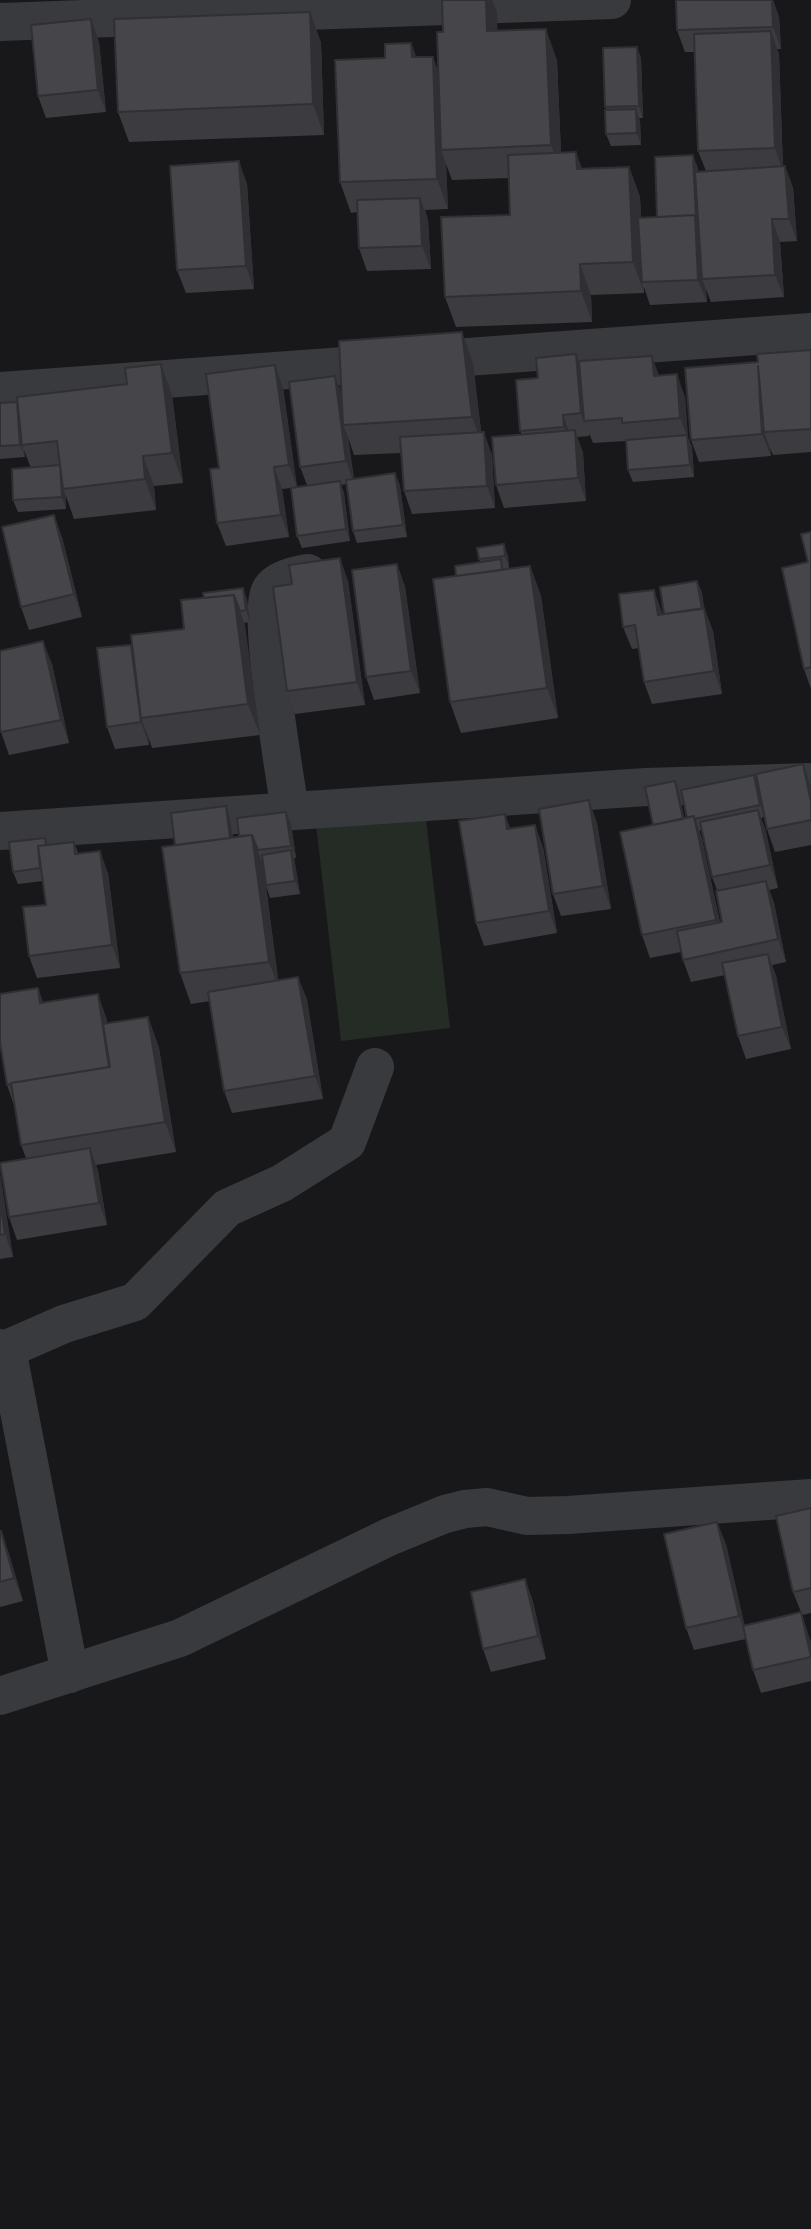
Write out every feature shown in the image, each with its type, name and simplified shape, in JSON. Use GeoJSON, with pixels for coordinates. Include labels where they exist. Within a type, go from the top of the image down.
{"type":"FeatureCollection","features":[{"type":"Feature","properties":{"kind":"street"},"geometry":{"type":"LineString","coordinates":[[0,22],[612,0]]}},
{"type":"Feature","properties":{"kind":"street"},"geometry":{"type":"LineString","coordinates":[[0,391],[811,332]]}},
{"type":"Feature","properties":{"kind":"street"},"geometry":{"type":"LineString","coordinates":[[290,811],[267,636],[267,601],[270,589],[278,583],[308,573]]}},
{"type":"Feature","properties":{"kind":"street"},"geometry":{"type":"LineString","coordinates":[[0,831],[646,787],[811,782]]}},
{"type":"Feature","properties":{"kind":"street"},"geometry":{"type":"LineString","coordinates":[[70,1674],[3,1348],[64,1324],[135,1302],[227,1208],[282,1182],[347,1142],[375,1067]]}},
{"type":"Feature","properties":{"kind":"street"},"geometry":{"type":"LineString","coordinates":[[0,1696],[180,1638],[389,1537],[445,1514],[465,1509],[487,1507],[527,1516],[568,1515],[811,1498]]}},
{"type":"Feature","properties":{"kind":"shaded area"},"geometry":{"type":"Polygon","coordinates":[[[425,811],[450,1028],[341,1041],[316,824],[425,811]]]}},
{"type":"Feature","properties":{"kind":"building"},"geometry":{"type":"Polygon","coordinates":[[[442,0],[486,0],[487,31],[546,29],[551,145],[441,150],[437,32],[443,32],[442,0]]]}},
{"type":"Feature","properties":{"kind":"building"},"geometry":{"type":"Polygon","coordinates":[[[676,0],[772,0],[773,27],[677,30],[676,0]]]}},
{"type":"Feature","properties":{"kind":"building"},"geometry":{"type":"Polygon","coordinates":[[[310,12],[313,104],[118,112],[114,19],[310,12]]]}},
{"type":"Feature","properties":{"kind":"building"},"geometry":{"type":"Polygon","coordinates":[[[91,19],[98,90],[38,96],[31,25],[91,19]]]}},
{"type":"Feature","properties":{"kind":"building"},"geometry":{"type":"Polygon","coordinates":[[[771,31],[775,148],[698,151],[694,34],[771,31]]]}},
{"type":"Feature","properties":{"kind":"building"},"geometry":{"type":"Polygon","coordinates":[[[411,43],[412,57],[433,57],[437,179],[340,182],[335,60],[385,58],[385,44],[411,43]]]}},
{"type":"Feature","properties":{"kind":"building"},"geometry":{"type":"Polygon","coordinates":[[[637,47],[639,106],[605,107],[603,48],[637,47]]]}},
{"type":"Feature","properties":{"kind":"building"},"geometry":{"type":"Polygon","coordinates":[[[636,109],[637,133],[606,134],[605,110],[636,109]]]}},
{"type":"Feature","properties":{"kind":"building"},"geometry":{"type":"Polygon","coordinates":[[[576,152],[577,169],[629,167],[633,262],[580,264],[581,291],[445,297],[441,217],[510,215],[508,155],[576,152]]]}},
{"type":"Feature","properties":{"kind":"building"},"geometry":{"type":"Polygon","coordinates":[[[693,155],[696,218],[695,215],[657,217],[655,157],[693,155]]]}},
{"type":"Feature","properties":{"kind":"building"},"geometry":{"type":"Polygon","coordinates":[[[239,161],[246,266],[177,270],[170,166],[239,161]]]}},
{"type":"Feature","properties":{"kind":"building"},"geometry":{"type":"Polygon","coordinates":[[[785,166],[789,219],[772,219],[775,275],[702,279],[695,172],[785,166]]]}},
{"type":"Feature","properties":{"kind":"building"},"geometry":{"type":"Polygon","coordinates":[[[420,198],[422,246],[359,248],[357,200],[420,198]]]}},
{"type":"Feature","properties":{"kind":"building"},"geometry":{"type":"Polygon","coordinates":[[[695,215],[698,280],[642,282],[638,218],[695,215]]]}},
{"type":"Feature","properties":{"kind":"building"},"geometry":{"type":"Polygon","coordinates":[[[462,332],[472,417],[343,425],[339,341],[462,332]]]}},
{"type":"Feature","properties":{"kind":"building"},"geometry":{"type":"Polygon","coordinates":[[[811,350],[811,429],[764,432],[758,366],[762,434],[691,440],[685,368],[758,362],[757,354],[811,350]]]}},
{"type":"Feature","properties":{"kind":"building"},"geometry":{"type":"Polygon","coordinates":[[[576,354],[581,413],[563,415],[564,427],[520,431],[516,380],[538,378],[536,358],[576,354]]]}},
{"type":"Feature","properties":{"kind":"building"},"geometry":{"type":"Polygon","coordinates":[[[652,356],[654,376],[677,374],[680,418],[622,423],[622,418],[584,421],[579,361],[652,356]]]}},
{"type":"Feature","properties":{"kind":"building"},"geometry":{"type":"Polygon","coordinates":[[[161,364],[172,453],[143,456],[145,479],[63,489],[57,441],[22,445],[17,397],[127,384],[125,368],[161,364]]]}},
{"type":"Feature","properties":{"kind":"building"},"geometry":{"type":"Polygon","coordinates":[[[275,365],[289,465],[274,467],[281,515],[217,523],[210,469],[219,468],[206,374],[275,365]]]}},
{"type":"Feature","properties":{"kind":"building"},"geometry":{"type":"Polygon","coordinates":[[[335,376],[346,461],[300,467],[289,382],[335,376]]]}},
{"type":"Feature","properties":{"kind":"building"},"geometry":{"type":"Polygon","coordinates":[[[17,402],[20,445],[0,446],[0,403],[17,402]]]}},
{"type":"Feature","properties":{"kind":"building"},"geometry":{"type":"Polygon","coordinates":[[[575,430],[578,478],[496,485],[492,437],[575,430]]]}},
{"type":"Feature","properties":{"kind":"building"},"geometry":{"type":"Polygon","coordinates":[[[484,432],[487,486],[404,491],[400,437],[484,432]]]}},
{"type":"Feature","properties":{"kind":"building"},"geometry":{"type":"Polygon","coordinates":[[[687,435],[690,465],[628,470],[626,440],[687,435]]]}},
{"type":"Feature","properties":{"kind":"building"},"geometry":{"type":"Polygon","coordinates":[[[60,465],[62,497],[13,500],[12,469],[60,465]]]}},
{"type":"Feature","properties":{"kind":"building"},"geometry":{"type":"Polygon","coordinates":[[[395,473],[403,525],[353,531],[346,480],[395,473]]]}},
{"type":"Feature","properties":{"kind":"building"},"geometry":{"type":"Polygon","coordinates":[[[340,481],[346,529],[297,536],[291,488],[340,481]]]}},
{"type":"Feature","properties":{"kind":"building"},"geometry":{"type":"Polygon","coordinates":[[[54,515],[74,594],[21,607],[2,527],[54,515]]]}},
{"type":"Feature","properties":{"kind":"building"},"geometry":{"type":"Polygon","coordinates":[[[811,532],[811,667],[804,669],[782,568],[808,562],[801,534],[811,532]]]}},
{"type":"Feature","properties":{"kind":"building"},"geometry":{"type":"Polygon","coordinates":[[[504,544],[505,556],[479,559],[477,548],[504,544]]]}},
{"type":"Feature","properties":{"kind":"building"},"geometry":{"type":"Polygon","coordinates":[[[340,558],[357,682],[287,691],[273,587],[292,584],[289,565],[340,558]]]}},
{"type":"Feature","properties":{"kind":"building"},"geometry":{"type":"Polygon","coordinates":[[[501,559],[502,570],[456,576],[455,566],[501,559]]]}},
{"type":"Feature","properties":{"kind":"building"},"geometry":{"type":"Polygon","coordinates":[[[397,564],[411,671],[366,677],[352,570],[397,564]]]}},
{"type":"Feature","properties":{"kind":"building"},"geometry":{"type":"Polygon","coordinates":[[[530,566],[547,688],[450,702],[433,579],[530,566]]]}},
{"type":"Feature","properties":{"kind":"building"},"geometry":{"type":"Polygon","coordinates":[[[697,581],[702,609],[664,614],[660,587],[697,581]]]}},
{"type":"Feature","properties":{"kind":"building"},"geometry":{"type":"Polygon","coordinates":[[[243,588],[246,610],[240,611],[234,595],[204,598],[203,593],[243,588]]]}},
{"type":"Feature","properties":{"kind":"building"},"geometry":{"type":"Polygon","coordinates":[[[654,590],[658,615],[704,608],[714,671],[644,682],[635,625],[623,627],[619,594],[654,590]]]}},
{"type":"Feature","properties":{"kind":"building"},"geometry":{"type":"Polygon","coordinates":[[[234,595],[248,704],[141,718],[131,635],[184,629],[181,600],[234,595]]]}},
{"type":"Feature","properties":{"kind":"building"},"geometry":{"type":"Polygon","coordinates":[[[43,641],[61,720],[1,732],[0,651],[43,641]]]}},
{"type":"Feature","properties":{"kind":"building"},"geometry":{"type":"Polygon","coordinates":[[[131,645],[141,722],[107,727],[97,648],[131,645]]]}},
{"type":"Feature","properties":{"kind":"building"},"geometry":{"type":"Polygon","coordinates":[[[803,764],[811,802],[811,820],[767,829],[756,774],[803,764]]]}},
{"type":"Feature","properties":{"kind":"building"},"geometry":{"type":"Polygon","coordinates":[[[754,775],[760,805],[694,819],[694,816],[687,818],[681,790],[754,775]]]}},
{"type":"Feature","properties":{"kind":"building"},"geometry":{"type":"Polygon","coordinates":[[[675,781],[683,819],[653,825],[645,787],[675,781]]]}},
{"type":"Feature","properties":{"kind":"building"},"geometry":{"type":"Polygon","coordinates":[[[589,800],[603,886],[553,894],[539,809],[589,800]]]}},
{"type":"Feature","properties":{"kind":"building"},"geometry":{"type":"Polygon","coordinates":[[[226,806],[230,838],[175,845],[171,813],[226,806]]]}},
{"type":"Feature","properties":{"kind":"building"},"geometry":{"type":"Polygon","coordinates":[[[758,810],[770,865],[712,877],[700,822],[758,810]]]}},
{"type":"Feature","properties":{"kind":"building"},"geometry":{"type":"Polygon","coordinates":[[[286,812],[291,846],[258,850],[252,835],[239,836],[237,818],[286,812]]]}},
{"type":"Feature","properties":{"kind":"building"},"geometry":{"type":"Polygon","coordinates":[[[505,814],[507,829],[535,825],[549,911],[476,923],[459,821],[505,814]]]}},
{"type":"Feature","properties":{"kind":"building"},"geometry":{"type":"Polygon","coordinates":[[[694,816],[716,920],[642,935],[620,832],[694,816]]]}},
{"type":"Feature","properties":{"kind":"building"},"geometry":{"type":"Polygon","coordinates":[[[252,835],[269,962],[180,973],[162,847],[252,835]]]}},
{"type":"Feature","properties":{"kind":"building"},"geometry":{"type":"Polygon","coordinates":[[[45,838],[46,845],[38,846],[40,868],[13,872],[9,842],[45,838]]]}},
{"type":"Feature","properties":{"kind":"building"},"geometry":{"type":"Polygon","coordinates":[[[74,842],[75,854],[100,851],[112,945],[29,956],[23,907],[46,905],[38,846],[74,842]]]}},
{"type":"Feature","properties":{"kind":"building"},"geometry":{"type":"Polygon","coordinates":[[[291,850],[295,881],[266,885],[262,855],[291,850]]]}},
{"type":"Feature","properties":{"kind":"building"},"geometry":{"type":"Polygon","coordinates":[[[766,881],[778,939],[683,960],[677,931],[722,922],[716,891],[766,881]]]}},
{"type":"Feature","properties":{"kind":"building"},"geometry":{"type":"Polygon","coordinates":[[[768,954],[782,1027],[738,1036],[722,963],[768,954]]]}},
{"type":"Feature","properties":{"kind":"building"},"geometry":{"type":"Polygon","coordinates":[[[298,977],[315,1076],[224,1091],[208,992],[298,977]]]}},
{"type":"Feature","properties":{"kind":"building"},"geometry":{"type":"Polygon","coordinates":[[[38,988],[40,1003],[98,994],[109,1067],[7,1085],[0,1043],[0,994],[38,988]]]}},
{"type":"Feature","properties":{"kind":"building"},"geometry":{"type":"Polygon","coordinates":[[[148,1017],[165,1122],[21,1145],[11,1083],[110,1067],[103,1024],[148,1017]]]}},
{"type":"Feature","properties":{"kind":"building"},"geometry":{"type":"Polygon","coordinates":[[[90,1148],[99,1203],[9,1217],[0,1163],[90,1148]]]}},
{"type":"Feature","properties":{"kind":"building"},"geometry":{"type":"Polygon","coordinates":[[[0,1202],[5,1234],[0,1235],[0,1202]]]}},
{"type":"Feature","properties":{"kind":"building"},"geometry":{"type":"Polygon","coordinates":[[[811,1508],[811,1588],[793,1592],[776,1516],[811,1508]]]}},
{"type":"Feature","properties":{"kind":"building"},"geometry":{"type":"Polygon","coordinates":[[[717,1522],[739,1616],[686,1628],[664,1534],[717,1522]]]}},
{"type":"Feature","properties":{"kind":"building"},"geometry":{"type":"Polygon","coordinates":[[[0,1531],[14,1578],[0,1582],[0,1531]]]}},
{"type":"Feature","properties":{"kind":"building"},"geometry":{"type":"Polygon","coordinates":[[[525,1579],[538,1636],[483,1649],[471,1592],[525,1579]]]}},
{"type":"Feature","properties":{"kind":"building"},"geometry":{"type":"Polygon","coordinates":[[[801,1612],[811,1657],[753,1670],[743,1626],[801,1612]]]}}]}
